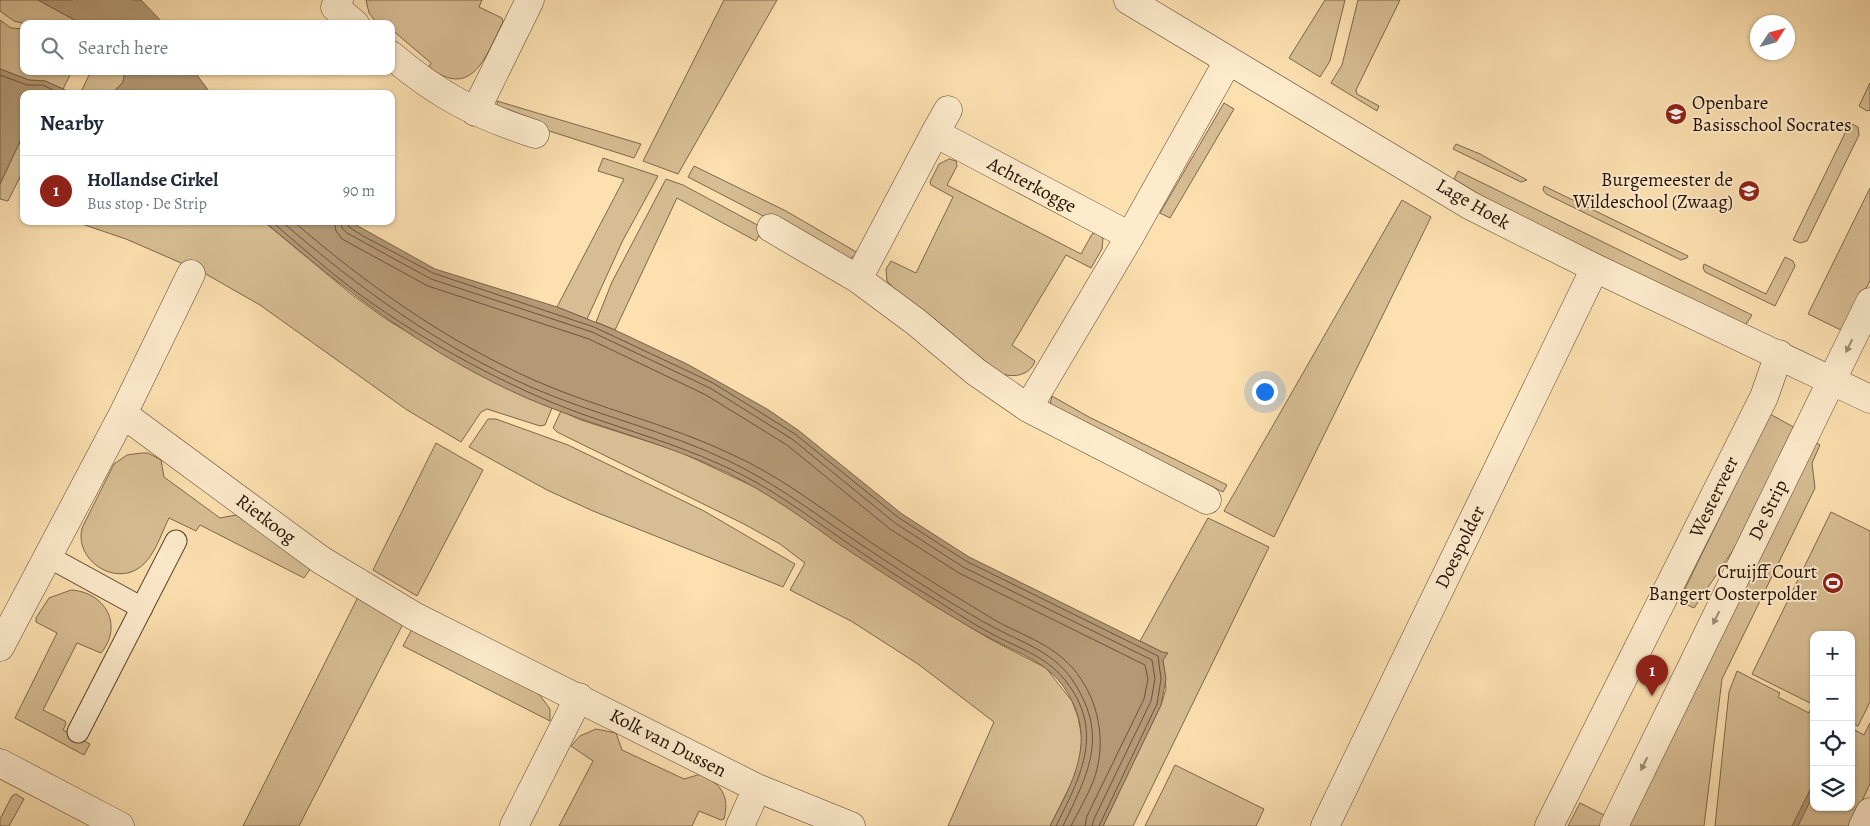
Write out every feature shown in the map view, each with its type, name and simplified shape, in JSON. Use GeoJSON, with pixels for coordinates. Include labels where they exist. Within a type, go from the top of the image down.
{"type":"FeatureCollection","features":[{"type":"Feature","properties":{"kind":"street"},"geometry":{"type":"LineString","coordinates":[[474,112],[530,0]]}},
{"type":"Feature","properties":{"kind":"street","name":"Lage Hoek"},"geometry":{"type":"LineString","coordinates":[[1128,0],[1471,206],[1594,268],[1779,354],[1870,399]]}},
{"type":"Feature","properties":{"kind":"street"},"geometry":{"type":"LineString","coordinates":[[395,57],[433,88],[474,112],[535,134]]}},
{"type":"Feature","properties":{"kind":"street"},"geometry":{"type":"LineString","coordinates":[[1028,408],[1130,236],[1228,61]]}},
{"type":"Feature","properties":{"kind":"street"},"geometry":{"type":"LineString","coordinates":[[858,280],[948,110]]}},
{"type":"Feature","properties":{"kind":"street","name":"Achterkogge"},"geometry":{"type":"LineString","coordinates":[[935,133],[1130,236]]}},
{"type":"Feature","properties":{"kind":"street"},"geometry":{"type":"LineString","coordinates":[[771,228],[858,280],[916,322],[976,372],[1028,408],[1207,500]]}},
{"type":"Feature","properties":{"kind":"street","name":"Doespolder"},"geometry":{"type":"LineString","coordinates":[[1325,826],[1594,268]]}},
{"type":"Feature","properties":{"kind":"street"},"geometry":{"type":"LineString","coordinates":[[0,647],[123,414],[191,274]]}},
{"type":"Feature","properties":{"kind":"street","name":"De Strip"},"geometry":{"type":"LineString","coordinates":[[1614,826],[1870,302]]}},
{"type":"Feature","properties":{"kind":"street","name":"Westerveer"},"geometry":{"type":"LineString","coordinates":[[1549,826],[1764,397],[1779,354]]}},
{"type":"Feature","properties":{"kind":"street","name":"Rietkoog"},"geometry":{"type":"LineString","coordinates":[[123,414],[321,560],[414,616]]}},
{"type":"Feature","properties":{"kind":"street","name":"Kolk van Dussen"},"geometry":{"type":"LineString","coordinates":[[414,616],[757,788],[851,826]]}},
{"type":"Feature","properties":{"kind":"street"},"geometry":{"type":"LineString","coordinates":[[514,826],[579,698]]}},
{"type":"Feature","properties":{"kind":"street"},"geometry":{"type":"LineString","coordinates":[[3,771],[120,826]]}},
{"type":"Feature","properties":{"kind":"street"},"geometry":{"type":"LineString","coordinates":[[740,826],[757,788]]}},
{"type":"Feature","properties":{"kind":"street"},"geometry":{"type":"LineString","coordinates":[[1863,826],[1870,812]]}},
{"type":"Feature","properties":{"kind":"lane"},"geometry":{"type":"LineString","coordinates":[[78,732],[176,541]]}},
{"type":"Feature","properties":{"kind":"lane"},"geometry":{"type":"LineString","coordinates":[[47,556],[142,608]]}},
{"type":"Feature","properties":{"kind":"shaded area"},"geometry":{"type":"Polygon","coordinates":[[[0,0],[38,0],[75,20],[20,20],[20,22],[14,21],[0,11],[0,0]]]}},
{"type":"Feature","properties":{"kind":"shaded area"},"geometry":{"type":"Polygon","coordinates":[[[366,0],[482,0],[479,7],[502,18],[503,22],[484,60],[476,70],[467,76],[457,79],[444,76],[429,67],[431,63],[395,32],[395,20],[375,20],[369,13],[366,0]]]}},
{"type":"Feature","properties":{"kind":"shaded area"},"geometry":{"type":"Polygon","coordinates":[[[724,0],[777,0],[678,174],[643,161],[724,0]]]}},
{"type":"Feature","properties":{"kind":"shaded area"},"geometry":{"type":"Polygon","coordinates":[[[1325,0],[1345,0],[1330,61],[1320,77],[1289,58],[1325,0]]]}},
{"type":"Feature","properties":{"kind":"shaded area"},"geometry":{"type":"Polygon","coordinates":[[[1358,0],[1400,0],[1356,90],[1357,94],[1379,106],[1377,111],[1331,83],[1342,65],[1358,0]]]}},
{"type":"Feature","properties":{"kind":"shaded area"},"geometry":{"type":"Polygon","coordinates":[[[0,20],[11,28],[20,29],[20,75],[70,75],[63,89],[45,81],[29,80],[0,69],[0,20]]]}},
{"type":"Feature","properties":{"kind":"shaded area"},"geometry":{"type":"Polygon","coordinates":[[[89,75],[124,75],[123,82],[116,90],[82,90],[89,75]]]}},
{"type":"Feature","properties":{"kind":"shaded area"},"geometry":{"type":"Polygon","coordinates":[[[1870,83],[1870,110],[1867,111],[1859,106],[1870,83]]]}},
{"type":"Feature","properties":{"kind":"shaded area"},"geometry":{"type":"Polygon","coordinates":[[[497,101],[641,144],[634,158],[546,130],[547,126],[512,116],[498,109],[497,101]]]}},
{"type":"Feature","properties":{"kind":"shaded area"},"geometry":{"type":"Polygon","coordinates":[[[1224,103],[1234,109],[1170,218],[1160,213],[1224,103]]]}},
{"type":"Feature","properties":{"kind":"shaded area"},"geometry":{"type":"Polygon","coordinates":[[[1850,123],[1858,127],[1859,135],[1807,241],[1800,243],[1793,240],[1850,123]]]}},
{"type":"Feature","properties":{"kind":"shaded area"},"geometry":{"type":"Polygon","coordinates":[[[20,142],[20,177],[8,201],[0,199],[0,184],[20,142]]]}},
{"type":"Feature","properties":{"kind":"shaded area"},"geometry":{"type":"Polygon","coordinates":[[[1456,144],[1480,154],[1527,180],[1521,182],[1453,149],[1456,144]]]}},
{"type":"Feature","properties":{"kind":"shaded area"},"geometry":{"type":"Polygon","coordinates":[[[603,158],[658,176],[623,240],[587,319],[557,307],[624,179],[598,171],[603,158]]]}},
{"type":"Feature","properties":{"kind":"shaded area"},"geometry":{"type":"Polygon","coordinates":[[[949,159],[956,161],[957,166],[947,185],[1081,254],[1092,234],[1097,233],[1103,238],[1102,249],[1091,268],[1066,255],[1012,345],[1035,361],[1029,370],[1019,375],[1001,374],[996,371],[937,321],[894,289],[887,281],[886,269],[891,261],[916,273],[953,197],[931,185],[930,182],[939,164],[949,159]]]}},
{"type":"Feature","properties":{"kind":"shaded area"},"geometry":{"type":"Polygon","coordinates":[[[694,166],[786,211],[858,253],[848,260],[688,177],[694,166]]]}},
{"type":"Feature","properties":{"kind":"shaded area"},"geometry":{"type":"Polygon","coordinates":[[[1458,171],[1752,315],[1745,326],[1488,200],[1454,179],[1458,171]]]}},
{"type":"Feature","properties":{"kind":"shaded area"},"geometry":{"type":"Polygon","coordinates":[[[666,179],[683,185],[763,228],[756,241],[677,198],[615,330],[596,322],[612,282],[666,179]]]}},
{"type":"Feature","properties":{"kind":"shaded area"},"geometry":{"type":"Polygon","coordinates":[[[1544,186],[1688,256],[1681,260],[1546,194],[1543,190],[1544,186]]]}},
{"type":"Feature","properties":{"kind":"shaded area"},"geometry":{"type":"Polygon","coordinates":[[[1870,188],[1870,281],[1843,331],[1808,314],[1870,188]]]}},
{"type":"Feature","properties":{"kind":"shaded area"},"geometry":{"type":"Polygon","coordinates":[[[1402,200],[1431,217],[1274,537],[1224,511],[1402,200]]]}},
{"type":"Feature","properties":{"kind":"shaded area"},"geometry":{"type":"Polygon","coordinates":[[[85,225],[268,225],[351,294],[386,319],[452,359],[552,408],[545,425],[540,426],[487,409],[481,412],[461,442],[407,410],[260,305],[204,273],[126,239],[85,225]]]}},
{"type":"Feature","properties":{"kind":"shaded area"},"geometry":{"type":"Polygon","coordinates":[[[1785,257],[1793,261],[1795,266],[1775,306],[1705,272],[1703,268],[1704,264],[1766,294],[1785,257]]]}},
{"type":"Feature","properties":{"kind":"shaded area"},"geometry":{"type":"Polygon","coordinates":[[[1052,396],[1089,417],[1227,485],[1223,492],[1054,409],[1050,405],[1052,396]]]}},
{"type":"Feature","properties":{"kind":"shaded area"},"geometry":{"type":"Polygon","coordinates":[[[561,411],[581,420],[678,451],[763,491],[937,607],[990,639],[1046,668],[1072,701],[1078,717],[1082,738],[1080,758],[1075,776],[1050,826],[948,826],[994,722],[918,664],[851,621],[790,590],[805,563],[780,544],[744,524],[557,432],[553,428],[561,411]]]}},
{"type":"Feature","properties":{"kind":"shaded area"},"geometry":{"type":"Polygon","coordinates":[[[1770,414],[1797,429],[1752,522],[1694,608],[1679,601],[1770,414]]]}},
{"type":"Feature","properties":{"kind":"shaded area"},"geometry":{"type":"Polygon","coordinates":[[[488,419],[496,419],[568,445],[704,511],[795,564],[783,587],[593,511],[547,490],[469,447],[488,419]]]}},
{"type":"Feature","properties":{"kind":"shaded area"},"geometry":{"type":"Polygon","coordinates":[[[1813,441],[1820,445],[1812,463],[1815,488],[1722,679],[1704,826],[1625,826],[1813,441]]]}},
{"type":"Feature","properties":{"kind":"shaded area"},"geometry":{"type":"Polygon","coordinates":[[[436,443],[483,470],[417,596],[373,570],[436,443]]]}},
{"type":"Feature","properties":{"kind":"shaded area"},"geometry":{"type":"Polygon","coordinates":[[[148,453],[161,460],[164,477],[220,518],[236,515],[311,568],[304,578],[200,525],[196,531],[169,518],[153,552],[139,568],[129,573],[118,574],[98,566],[84,550],[81,539],[82,528],[114,464],[127,455],[148,453]]]}},
{"type":"Feature","properties":{"kind":"shaded area","name":"Cruijff Court Bangert Oosterpolder"},"geometry":{"type":"Polygon","coordinates":[[[1831,512],[1870,531],[1870,702],[1858,726],[1855,725],[1855,631],[1810,631],[1810,703],[1752,674],[1831,512]]]}},
{"type":"Feature","properties":{"kind":"shaded area"},"geometry":{"type":"Polygon","coordinates":[[[1208,518],[1269,547],[1133,826],[1103,826],[1161,705],[1166,689],[1162,652],[1140,641],[1208,518]]]}},
{"type":"Feature","properties":{"kind":"shaded area"},"geometry":{"type":"Polygon","coordinates":[[[71,590],[83,592],[101,603],[111,621],[111,632],[108,642],[101,653],[77,643],[43,710],[65,721],[66,724],[63,730],[90,744],[84,755],[15,718],[57,633],[36,622],[36,618],[49,598],[71,590]]]}},
{"type":"Feature","properties":{"kind":"shaded area"},"geometry":{"type":"Polygon","coordinates":[[[358,597],[403,624],[299,826],[243,826],[358,597]]]}},
{"type":"Feature","properties":{"kind":"shaded area"},"geometry":{"type":"Polygon","coordinates":[[[412,629],[539,694],[550,709],[550,721],[403,646],[412,629]]]}},
{"type":"Feature","properties":{"kind":"shaded area"},"geometry":{"type":"Polygon","coordinates":[[[1737,671],[1780,693],[1778,697],[1809,713],[1810,710],[1810,811],[1855,811],[1855,730],[1864,735],[1870,723],[1870,784],[1850,826],[1715,826],[1729,692],[1737,671]]]}},
{"type":"Feature","properties":{"kind":"shaded area"},"geometry":{"type":"Polygon","coordinates":[[[596,729],[616,733],[622,750],[684,779],[701,774],[714,782],[725,797],[726,811],[724,819],[721,820],[699,811],[692,826],[559,826],[593,761],[571,746],[580,736],[596,729]]]}},
{"type":"Feature","properties":{"kind":"shaded area"},"geometry":{"type":"Polygon","coordinates":[[[1175,765],[1264,809],[1256,826],[1145,826],[1175,765]]]}},
{"type":"Feature","properties":{"kind":"shaded area"},"geometry":{"type":"Polygon","coordinates":[[[16,794],[24,799],[9,826],[0,826],[0,819],[12,796],[16,794]]]}},
{"type":"Feature","properties":{"kind":"shaded area"},"geometry":{"type":"Polygon","coordinates":[[[1580,803],[1606,816],[1603,826],[1568,826],[1580,803]]]}},
{"type":"Feature","properties":{"kind":"water"},"geometry":{"type":"Polygon","coordinates":[[[38,0],[108,0],[97,20],[75,20],[38,0]]]}},
{"type":"Feature","properties":{"kind":"water"},"geometry":{"type":"Polygon","coordinates":[[[126,0],[141,0],[160,20],[117,20],[126,0]]]}},
{"type":"Feature","properties":{"kind":"water"},"geometry":{"type":"Polygon","coordinates":[[[0,69],[29,80],[45,81],[65,90],[20,90],[20,142],[0,184],[0,69]]]}},
{"type":"Feature","properties":{"kind":"water"},"geometry":{"type":"Polygon","coordinates":[[[124,75],[197,75],[208,90],[116,90],[123,82],[124,75]]]}},
{"type":"Feature","properties":{"kind":"water"},"geometry":{"type":"Polygon","coordinates":[[[269,225],[356,225],[435,269],[557,307],[615,330],[687,364],[767,409],[798,430],[902,514],[969,557],[1162,652],[1168,653],[1163,660],[1166,679],[1161,705],[1103,826],[1050,826],[1074,775],[1079,759],[1081,742],[1080,725],[1075,707],[1058,679],[1049,671],[1021,653],[977,631],[938,608],[756,488],[704,462],[554,409],[492,382],[423,342],[326,273],[269,225]]]}},
{"type":"Feature","properties":{"kind":"water"},"geometry":{"type":"Polygon","coordinates":[[[1810,790],[1810,801],[1798,826],[1792,826],[1810,790]]]}},
{"type":"Feature","properties":{"kind":"waterway"},"geometry":{"type":"LineString","coordinates":[[93,0],[126,20]]}},
{"type":"Feature","properties":{"kind":"place","name":"Openbare Basisschool Socrates"},"geometry":{"type":"Point","coordinates":[1676,114]}},
{"type":"Feature","properties":{"kind":"place","name":"Burgemeester de Wildeschool (Zwaag)"},"geometry":{"type":"Point","coordinates":[1749,191]}},
{"type":"Feature","properties":{"kind":"place","name":"Cruijff Court Bangert Oosterpolder"},"geometry":{"type":"Point","coordinates":[1833,583]}},
{"type":"Feature","properties":{"kind":"place","name":"Hollandse Cirkel"},"geometry":{"type":"Point","coordinates":[1652,696]}}]}
